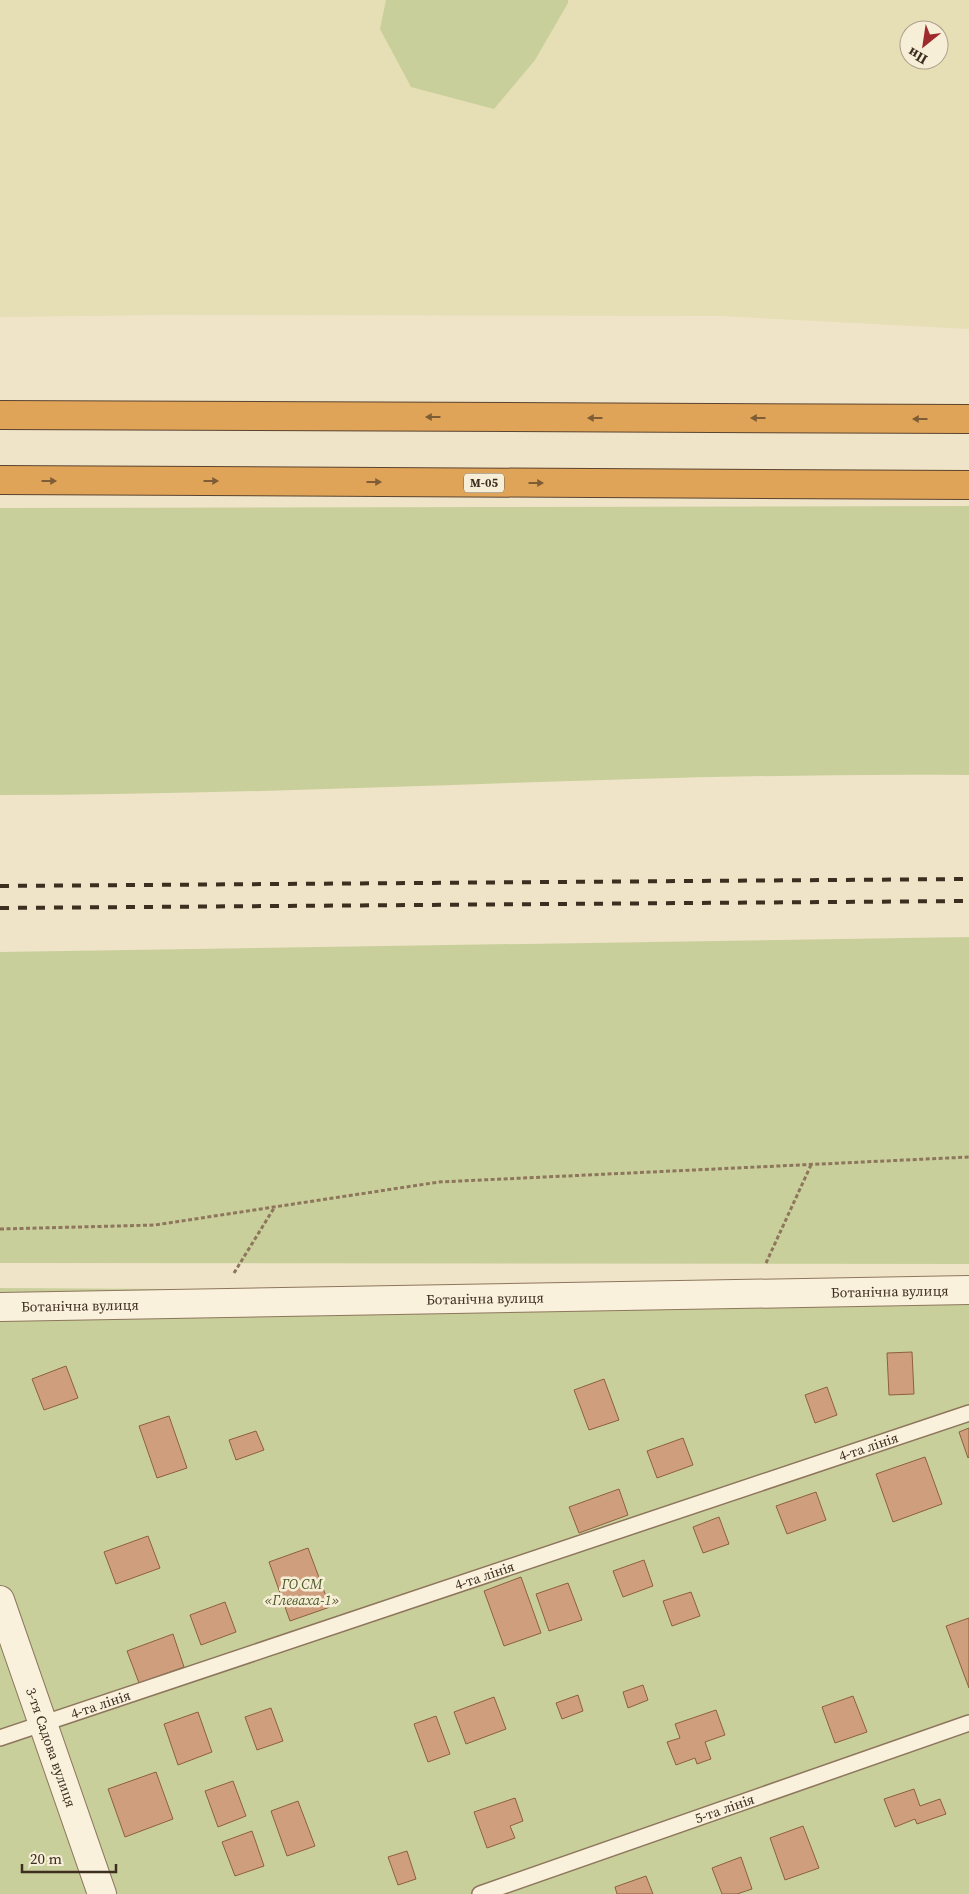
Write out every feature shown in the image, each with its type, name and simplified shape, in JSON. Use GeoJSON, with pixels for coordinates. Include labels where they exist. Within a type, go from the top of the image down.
{"type":"FeatureCollection","features":[{"type":"Feature","properties":{"kind":"highway"},"geometry":{"type":"LineString","coordinates":[[0,416],[969,419]]}},
{"type":"Feature","properties":{"kind":"highway","name":"М-05"},"geometry":{"type":"LineString","coordinates":[[0,480],[969,485]]}},
{"type":"Feature","properties":{"kind":"street","name":"Ботанічна вулиця"},"geometry":{"type":"LineString","coordinates":[[0,1307],[969,1290]]}},
{"type":"Feature","properties":{"kind":"street","name":"3-тя Садова вулиця"},"geometry":{"type":"LineString","coordinates":[[0,1600],[102,1894]]}},
{"type":"Feature","properties":{"kind":"lane","name":"4-та лінія"},"geometry":{"type":"LineString","coordinates":[[0,1738],[969,1412]]}},
{"type":"Feature","properties":{"kind":"lane","name":"5-та лінія"},"geometry":{"type":"LineString","coordinates":[[480,1894],[969,1723]]}},
{"type":"Feature","properties":{"kind":"path"},"geometry":{"type":"LineString","coordinates":[[0,1229],[156,1226],[439,1182],[969,1157]]}},
{"type":"Feature","properties":{"kind":"path"},"geometry":{"type":"LineString","coordinates":[[764,1268],[811,1165]]}},
{"type":"Feature","properties":{"kind":"path"},"geometry":{"type":"LineString","coordinates":[[216,1303],[274,1207]]}},
{"type":"Feature","properties":{"kind":"shaded area"},"geometry":{"type":"Polygon","coordinates":[[[0,0],[969,0],[969,329],[721,316],[167,315],[0,317],[0,0]]]}},
{"type":"Feature","properties":{"kind":"green space"},"geometry":{"type":"Polygon","coordinates":[[[386,0],[568,0],[568,3],[535,60],[494,109],[411,87],[380,29],[386,0]]]}},
{"type":"Feature","properties":{"kind":"green space"},"geometry":{"type":"Polygon","coordinates":[[[969,506],[969,775],[727,777],[121,794],[0,795],[0,508],[969,506]]]}},
{"type":"Feature","properties":{"kind":"green space"},"geometry":{"type":"Polygon","coordinates":[[[969,937],[969,1264],[0,1263],[0,952],[969,937]]]}},
{"type":"Feature","properties":{"kind":"green space","name":"ГО СМ «Глеваха-1»"},"geometry":{"type":"Polygon","coordinates":[[[0,1288],[969,1294],[969,1894],[0,1894],[0,1288]]]}},
{"type":"Feature","properties":{"kind":"building"},"geometry":{"type":"Polygon","coordinates":[[[912,1352],[914,1394],[889,1395],[887,1353],[912,1352]]]}},
{"type":"Feature","properties":{"kind":"building"},"geometry":{"type":"Polygon","coordinates":[[[66,1366],[78,1398],[44,1410],[32,1379],[66,1366]]]}},
{"type":"Feature","properties":{"kind":"building"},"geometry":{"type":"Polygon","coordinates":[[[604,1379],[619,1420],[589,1430],[574,1390],[604,1379]]]}},
{"type":"Feature","properties":{"kind":"building"},"geometry":{"type":"Polygon","coordinates":[[[827,1387],[837,1415],[815,1423],[805,1395],[827,1387]]]}},
{"type":"Feature","properties":{"kind":"building"},"geometry":{"type":"Polygon","coordinates":[[[169,1416],[187,1468],[157,1478],[139,1426],[169,1416]]]}},
{"type":"Feature","properties":{"kind":"building"},"geometry":{"type":"Polygon","coordinates":[[[969,1428],[969,1457],[968,1458],[959,1432],[969,1428]]]}},
{"type":"Feature","properties":{"kind":"building"},"geometry":{"type":"Polygon","coordinates":[[[256,1431],[264,1450],[236,1460],[229,1440],[256,1431]]]}},
{"type":"Feature","properties":{"kind":"building"},"geometry":{"type":"Polygon","coordinates":[[[683,1438],[693,1465],[657,1478],[647,1451],[683,1438]]]}},
{"type":"Feature","properties":{"kind":"building"},"geometry":{"type":"Polygon","coordinates":[[[925,1457],[942,1504],[893,1522],[876,1474],[925,1457]]]}},
{"type":"Feature","properties":{"kind":"building"},"geometry":{"type":"Polygon","coordinates":[[[619,1489],[628,1515],[579,1533],[569,1507],[619,1489]]]}},
{"type":"Feature","properties":{"kind":"building"},"geometry":{"type":"Polygon","coordinates":[[[816,1492],[826,1520],[787,1534],[776,1506],[816,1492]]]}},
{"type":"Feature","properties":{"kind":"building"},"geometry":{"type":"Polygon","coordinates":[[[719,1517],[729,1544],[703,1553],[693,1527],[719,1517]]]}},
{"type":"Feature","properties":{"kind":"building"},"geometry":{"type":"Polygon","coordinates":[[[148,1536],[160,1568],[116,1584],[104,1552],[148,1536]]]}},
{"type":"Feature","properties":{"kind":"building"},"geometry":{"type":"Polygon","coordinates":[[[308,1548],[330,1607],[290,1621],[269,1562],[308,1548]]]}},
{"type":"Feature","properties":{"kind":"building"},"geometry":{"type":"Polygon","coordinates":[[[644,1560],[653,1586],[623,1597],[613,1571],[644,1560]]]}},
{"type":"Feature","properties":{"kind":"building"},"geometry":{"type":"Polygon","coordinates":[[[521,1577],[541,1633],[504,1646],[484,1591],[521,1577]]]}},
{"type":"Feature","properties":{"kind":"building"},"geometry":{"type":"Polygon","coordinates":[[[568,1583],[582,1620],[549,1631],[536,1594],[568,1583]]]}},
{"type":"Feature","properties":{"kind":"building"},"geometry":{"type":"Polygon","coordinates":[[[691,1592],[700,1616],[672,1626],[663,1601],[691,1592]]]}},
{"type":"Feature","properties":{"kind":"building"},"geometry":{"type":"Polygon","coordinates":[[[225,1602],[236,1632],[201,1645],[190,1615],[225,1602]]]}},
{"type":"Feature","properties":{"kind":"building"},"geometry":{"type":"Polygon","coordinates":[[[969,1618],[969,1688],[946,1626],[969,1618]]]}},
{"type":"Feature","properties":{"kind":"building"},"geometry":{"type":"Polygon","coordinates":[[[173,1634],[184,1667],[139,1683],[127,1651],[173,1634]]]}},
{"type":"Feature","properties":{"kind":"building"},"geometry":{"type":"Polygon","coordinates":[[[643,1685],[648,1700],[628,1708],[623,1692],[643,1685]]]}},
{"type":"Feature","properties":{"kind":"building"},"geometry":{"type":"Polygon","coordinates":[[[578,1695],[583,1711],[562,1719],[556,1703],[578,1695]]]}},
{"type":"Feature","properties":{"kind":"building"},"geometry":{"type":"Polygon","coordinates":[[[853,1696],[867,1732],[835,1743],[822,1707],[853,1696]]]}},
{"type":"Feature","properties":{"kind":"building"},"geometry":{"type":"Polygon","coordinates":[[[494,1697],[506,1729],[466,1744],[454,1712],[494,1697]]]}},
{"type":"Feature","properties":{"kind":"building"},"geometry":{"type":"Polygon","coordinates":[[[271,1708],[283,1741],[257,1750],[245,1717],[271,1708]]]}},
{"type":"Feature","properties":{"kind":"building"},"geometry":{"type":"Polygon","coordinates":[[[716,1710],[725,1735],[705,1742],[711,1759],[697,1764],[695,1758],[676,1765],[667,1742],[680,1738],[675,1724],[716,1710]]]}},
{"type":"Feature","properties":{"kind":"building"},"geometry":{"type":"Polygon","coordinates":[[[198,1712],[212,1752],[178,1765],[164,1724],[198,1712]]]}},
{"type":"Feature","properties":{"kind":"building"},"geometry":{"type":"Polygon","coordinates":[[[436,1716],[450,1754],[428,1762],[414,1724],[436,1716]]]}},
{"type":"Feature","properties":{"kind":"building"},"geometry":{"type":"Polygon","coordinates":[[[156,1772],[173,1819],[125,1837],[108,1789],[156,1772]]]}},
{"type":"Feature","properties":{"kind":"building"},"geometry":{"type":"Polygon","coordinates":[[[233,1781],[246,1816],[218,1827],[205,1791],[233,1781]]]}},
{"type":"Feature","properties":{"kind":"building"},"geometry":{"type":"Polygon","coordinates":[[[914,1789],[920,1806],[940,1799],[946,1814],[917,1824],[915,1819],[895,1827],[884,1799],[914,1789]]]}},
{"type":"Feature","properties":{"kind":"building"},"geometry":{"type":"Polygon","coordinates":[[[515,1798],[523,1821],[510,1826],[515,1838],[487,1848],[474,1812],[515,1798]]]}},
{"type":"Feature","properties":{"kind":"building"},"geometry":{"type":"Polygon","coordinates":[[[298,1801],[315,1846],[287,1856],[271,1811],[298,1801]]]}},
{"type":"Feature","properties":{"kind":"building"},"geometry":{"type":"Polygon","coordinates":[[[803,1826],[819,1868],[785,1880],[770,1838],[803,1826]]]}},
{"type":"Feature","properties":{"kind":"building"},"geometry":{"type":"Polygon","coordinates":[[[252,1831],[264,1866],[235,1876],[222,1842],[252,1831]]]}},
{"type":"Feature","properties":{"kind":"building"},"geometry":{"type":"Polygon","coordinates":[[[407,1851],[416,1879],[398,1885],[388,1857],[407,1851]]]}},
{"type":"Feature","properties":{"kind":"building"},"geometry":{"type":"Polygon","coordinates":[[[741,1857],[752,1889],[737,1894],[722,1894],[712,1868],[741,1857]]]}},
{"type":"Feature","properties":{"kind":"building"},"geometry":{"type":"Polygon","coordinates":[[[646,1876],[653,1894],[617,1894],[615,1887],[646,1876]]]}},
{"type":"Feature","properties":{"kind":"railway"},"geometry":{"type":"LineString","coordinates":[[0,886],[969,879]]}},
{"type":"Feature","properties":{"kind":"railway"},"geometry":{"type":"LineString","coordinates":[[0,908],[969,901]]}}]}
